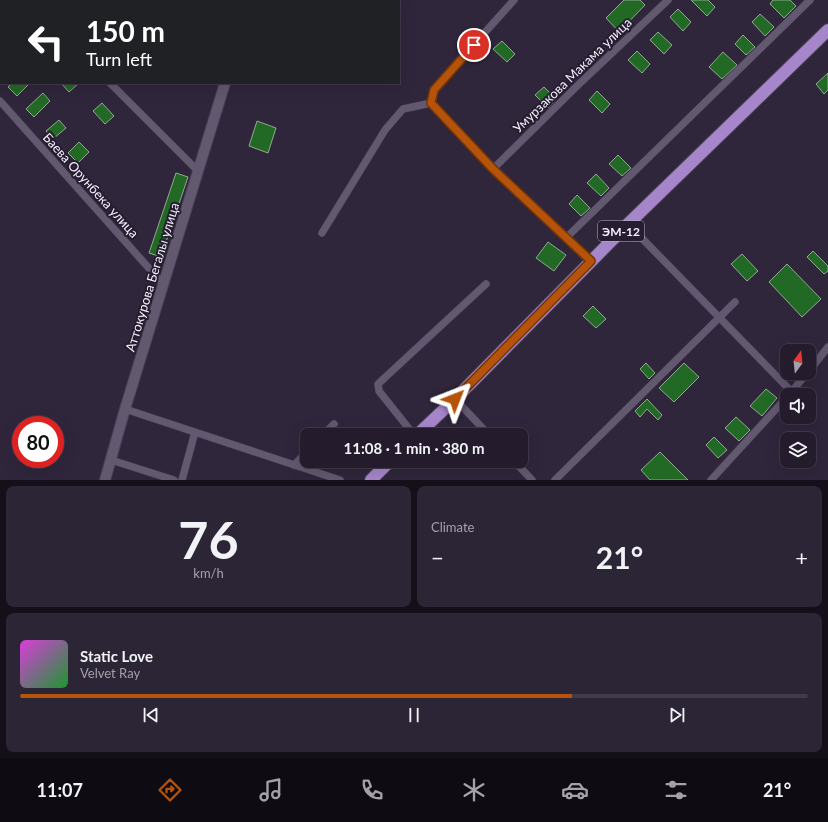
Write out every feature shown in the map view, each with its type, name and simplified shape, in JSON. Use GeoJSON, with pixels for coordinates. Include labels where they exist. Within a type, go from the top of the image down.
{"type":"FeatureCollection","features":[{"type":"Feature","properties":{"kind":"highway","name":"ЭМ-12"},"geometry":{"type":"LineString","coordinates":[[424,428],[455,399],[628,224],[828,30]]}},
{"type":"Feature","properties":{"kind":"highway"},"geometry":{"type":"LineString","coordinates":[[371,480],[383,468]]}},
{"type":"Feature","properties":{"kind":"main road","name":"Аттокурова Бегалы улица"},"geometry":{"type":"LineString","coordinates":[[105,480],[163,284],[226,84]]}},
{"type":"Feature","properties":{"kind":"street"},"geometry":{"type":"LineString","coordinates":[[431,103],[434,90],[514,0]]}},
{"type":"Feature","properties":{"kind":"street","name":"Умурзакова Макама улица"},"geometry":{"type":"LineString","coordinates":[[493,169],[577,86],[668,0]]}},
{"type":"Feature","properties":{"kind":"street"},"geometry":{"type":"LineString","coordinates":[[566,238],[810,0]]}},
{"type":"Feature","properties":{"kind":"street"},"geometry":{"type":"LineString","coordinates":[[111,84],[198,171]]}},
{"type":"Feature","properties":{"kind":"street","name":"Баева Орунбека улица"},"geometry":{"type":"LineString","coordinates":[[0,101],[163,284]]}},
{"type":"Feature","properties":{"kind":"street"},"geometry":{"type":"LineString","coordinates":[[431,103],[493,169],[591,261]]}},
{"type":"Feature","properties":{"kind":"street"},"geometry":{"type":"LineString","coordinates":[[322,234],[390,125],[403,110],[431,103]]}},
{"type":"Feature","properties":{"kind":"street"},"geometry":{"type":"LineString","coordinates":[[628,224],[783,388]]}},
{"type":"Feature","properties":{"kind":"street"},"geometry":{"type":"LineString","coordinates":[[410,428],[379,391],[378,384],[486,284]]}},
{"type":"Feature","properties":{"kind":"street"},"geometry":{"type":"LineString","coordinates":[[555,480],[735,302]]}},
{"type":"Feature","properties":{"kind":"street"},"geometry":{"type":"LineString","coordinates":[[816,362],[828,347]]}},
{"type":"Feature","properties":{"kind":"street"},"geometry":{"type":"LineString","coordinates":[[795,388],[801,380]]}},
{"type":"Feature","properties":{"kind":"street"},"geometry":{"type":"LineString","coordinates":[[455,399],[482,428]]}},
{"type":"Feature","properties":{"kind":"street"},"geometry":{"type":"LineString","coordinates":[[711,480],[780,405]]}},
{"type":"Feature","properties":{"kind":"street"},"geometry":{"type":"LineString","coordinates":[[125,409],[340,480]]}},
{"type":"Feature","properties":{"kind":"street"},"geometry":{"type":"LineString","coordinates":[[330,428],[334,424]]}},
{"type":"Feature","properties":{"kind":"street"},"geometry":{"type":"LineString","coordinates":[[182,480],[195,432]]}},
{"type":"Feature","properties":{"kind":"street"},"geometry":{"type":"LineString","coordinates":[[294,465],[300,459]]}},
{"type":"Feature","properties":{"kind":"street"},"geometry":{"type":"LineString","coordinates":[[111,460],[174,480]]}},
{"type":"Feature","properties":{"kind":"street"},"geometry":{"type":"LineString","coordinates":[[521,468],[532,480]]}},
{"type":"Feature","properties":{"kind":"building"},"geometry":{"type":"Polygon","coordinates":[[[624,0],[640,0],[645,5],[619,32],[606,18],[624,0]]]}},
{"type":"Feature","properties":{"kind":"building"},"geometry":{"type":"Polygon","coordinates":[[[691,0],[708,0],[715,7],[707,16],[691,0]]]}},
{"type":"Feature","properties":{"kind":"building"},"geometry":{"type":"Polygon","coordinates":[[[773,0],[790,0],[796,6],[784,18],[770,4],[773,0]]]}},
{"type":"Feature","properties":{"kind":"building"},"geometry":{"type":"Polygon","coordinates":[[[678,9],[691,22],[683,31],[670,17],[678,9]]]}},
{"type":"Feature","properties":{"kind":"building"},"geometry":{"type":"Polygon","coordinates":[[[760,14],[774,27],[765,36],[752,22],[760,14]]]}},
{"type":"Feature","properties":{"kind":"building"},"geometry":{"type":"Polygon","coordinates":[[[658,32],[672,45],[664,54],[650,40],[658,32]]]}},
{"type":"Feature","properties":{"kind":"building"},"geometry":{"type":"Polygon","coordinates":[[[743,35],[755,47],[746,55],[735,44],[743,35]]]}},
{"type":"Feature","properties":{"kind":"building"},"geometry":{"type":"Polygon","coordinates":[[[502,41],[515,54],[507,62],[493,49],[502,41]]]}},
{"type":"Feature","properties":{"kind":"building"},"geometry":{"type":"Polygon","coordinates":[[[637,51],[650,64],[642,73],[628,60],[637,51]]]}},
{"type":"Feature","properties":{"kind":"building"},"geometry":{"type":"Polygon","coordinates":[[[723,52],[737,65],[722,79],[709,67],[723,52]]]}},
{"type":"Feature","properties":{"kind":"building"},"geometry":{"type":"Polygon","coordinates":[[[828,73],[828,90],[824,94],[816,84],[828,73]]]}},
{"type":"Feature","properties":{"kind":"building"},"geometry":{"type":"Polygon","coordinates":[[[11,84],[29,84],[17,96],[8,87],[11,84]]]}},
{"type":"Feature","properties":{"kind":"building"},"geometry":{"type":"Polygon","coordinates":[[[62,84],[78,84],[69,92],[62,84]]]}},
{"type":"Feature","properties":{"kind":"building"},"geometry":{"type":"Polygon","coordinates":[[[544,87],[556,99],[548,108],[535,95],[544,87]]]}},
{"type":"Feature","properties":{"kind":"building"},"geometry":{"type":"Polygon","coordinates":[[[597,91],[610,104],[602,113],[589,100],[597,91]]]}},
{"type":"Feature","properties":{"kind":"building"},"geometry":{"type":"Polygon","coordinates":[[[43,93],[50,101],[34,117],[26,109],[43,93]]]}},
{"type":"Feature","properties":{"kind":"building"},"geometry":{"type":"Polygon","coordinates":[[[102,103],[114,116],[105,124],[93,111],[102,103]]]}},
{"type":"Feature","properties":{"kind":"building"},"geometry":{"type":"Polygon","coordinates":[[[59,120],[66,128],[53,139],[46,131],[59,120]]]}},
{"type":"Feature","properties":{"kind":"building"},"geometry":{"type":"Polygon","coordinates":[[[257,121],[276,128],[268,153],[249,146],[257,121]]]}},
{"type":"Feature","properties":{"kind":"building"},"geometry":{"type":"Polygon","coordinates":[[[79,142],[89,152],[78,163],[68,153],[79,142]]]}},
{"type":"Feature","properties":{"kind":"building"},"geometry":{"type":"Polygon","coordinates":[[[618,155],[631,168],[622,176],[609,164],[618,155]]]}},
{"type":"Feature","properties":{"kind":"building"},"geometry":{"type":"Polygon","coordinates":[[[176,173],[188,177],[161,257],[149,253],[176,173]]]}},
{"type":"Feature","properties":{"kind":"building"},"geometry":{"type":"Polygon","coordinates":[[[596,174],[609,188],[601,196],[587,183],[596,174]]]}},
{"type":"Feature","properties":{"kind":"building"},"geometry":{"type":"Polygon","coordinates":[[[577,195],[590,208],[581,216],[569,204],[577,195]]]}},
{"type":"Feature","properties":{"kind":"building"},"geometry":{"type":"Polygon","coordinates":[[[548,242],[566,255],[554,271],[536,258],[548,242]]]}},
{"type":"Feature","properties":{"kind":"building"},"geometry":{"type":"Polygon","coordinates":[[[813,251],[828,266],[828,271],[824,274],[807,257],[813,251]]]}},
{"type":"Feature","properties":{"kind":"building"},"geometry":{"type":"Polygon","coordinates":[[[742,254],[758,271],[747,281],[731,264],[742,254]]]}},
{"type":"Feature","properties":{"kind":"building"},"geometry":{"type":"Polygon","coordinates":[[[787,264],[821,299],[802,317],[769,282],[787,264]]]}},
{"type":"Feature","properties":{"kind":"building"},"geometry":{"type":"Polygon","coordinates":[[[593,306],[606,319],[596,328],[583,316],[593,306]]]}},
{"type":"Feature","properties":{"kind":"building"},"geometry":{"type":"Polygon","coordinates":[[[646,363],[655,373],[649,379],[640,369],[646,363]]]}},
{"type":"Feature","properties":{"kind":"building"},"geometry":{"type":"Polygon","coordinates":[[[684,363],[699,377],[674,402],[659,388],[684,363]]]}},
{"type":"Feature","properties":{"kind":"building"},"geometry":{"type":"Polygon","coordinates":[[[766,389],[777,398],[762,416],[750,406],[766,389]]]}},
{"type":"Feature","properties":{"kind":"building"},"geometry":{"type":"Polygon","coordinates":[[[647,399],[662,415],[658,420],[647,409],[640,417],[635,411],[647,399]]]}},
{"type":"Feature","properties":{"kind":"building"},"geometry":{"type":"Polygon","coordinates":[[[736,417],[750,430],[739,441],[725,428],[736,417]]]}},
{"type":"Feature","properties":{"kind":"building"},"geometry":{"type":"Polygon","coordinates":[[[714,437],[727,450],[718,458],[706,445],[714,437]]]}},
{"type":"Feature","properties":{"kind":"building"},"geometry":{"type":"Polygon","coordinates":[[[660,452],[688,480],[650,480],[641,470],[660,452]]]}},
{"type":"Feature","properties":{"kind":"route"},"geometry":{"type":"LineString","coordinates":[[455,399],[591,261],[493,169],[431,103],[434,90],[474,45]]}}]}
